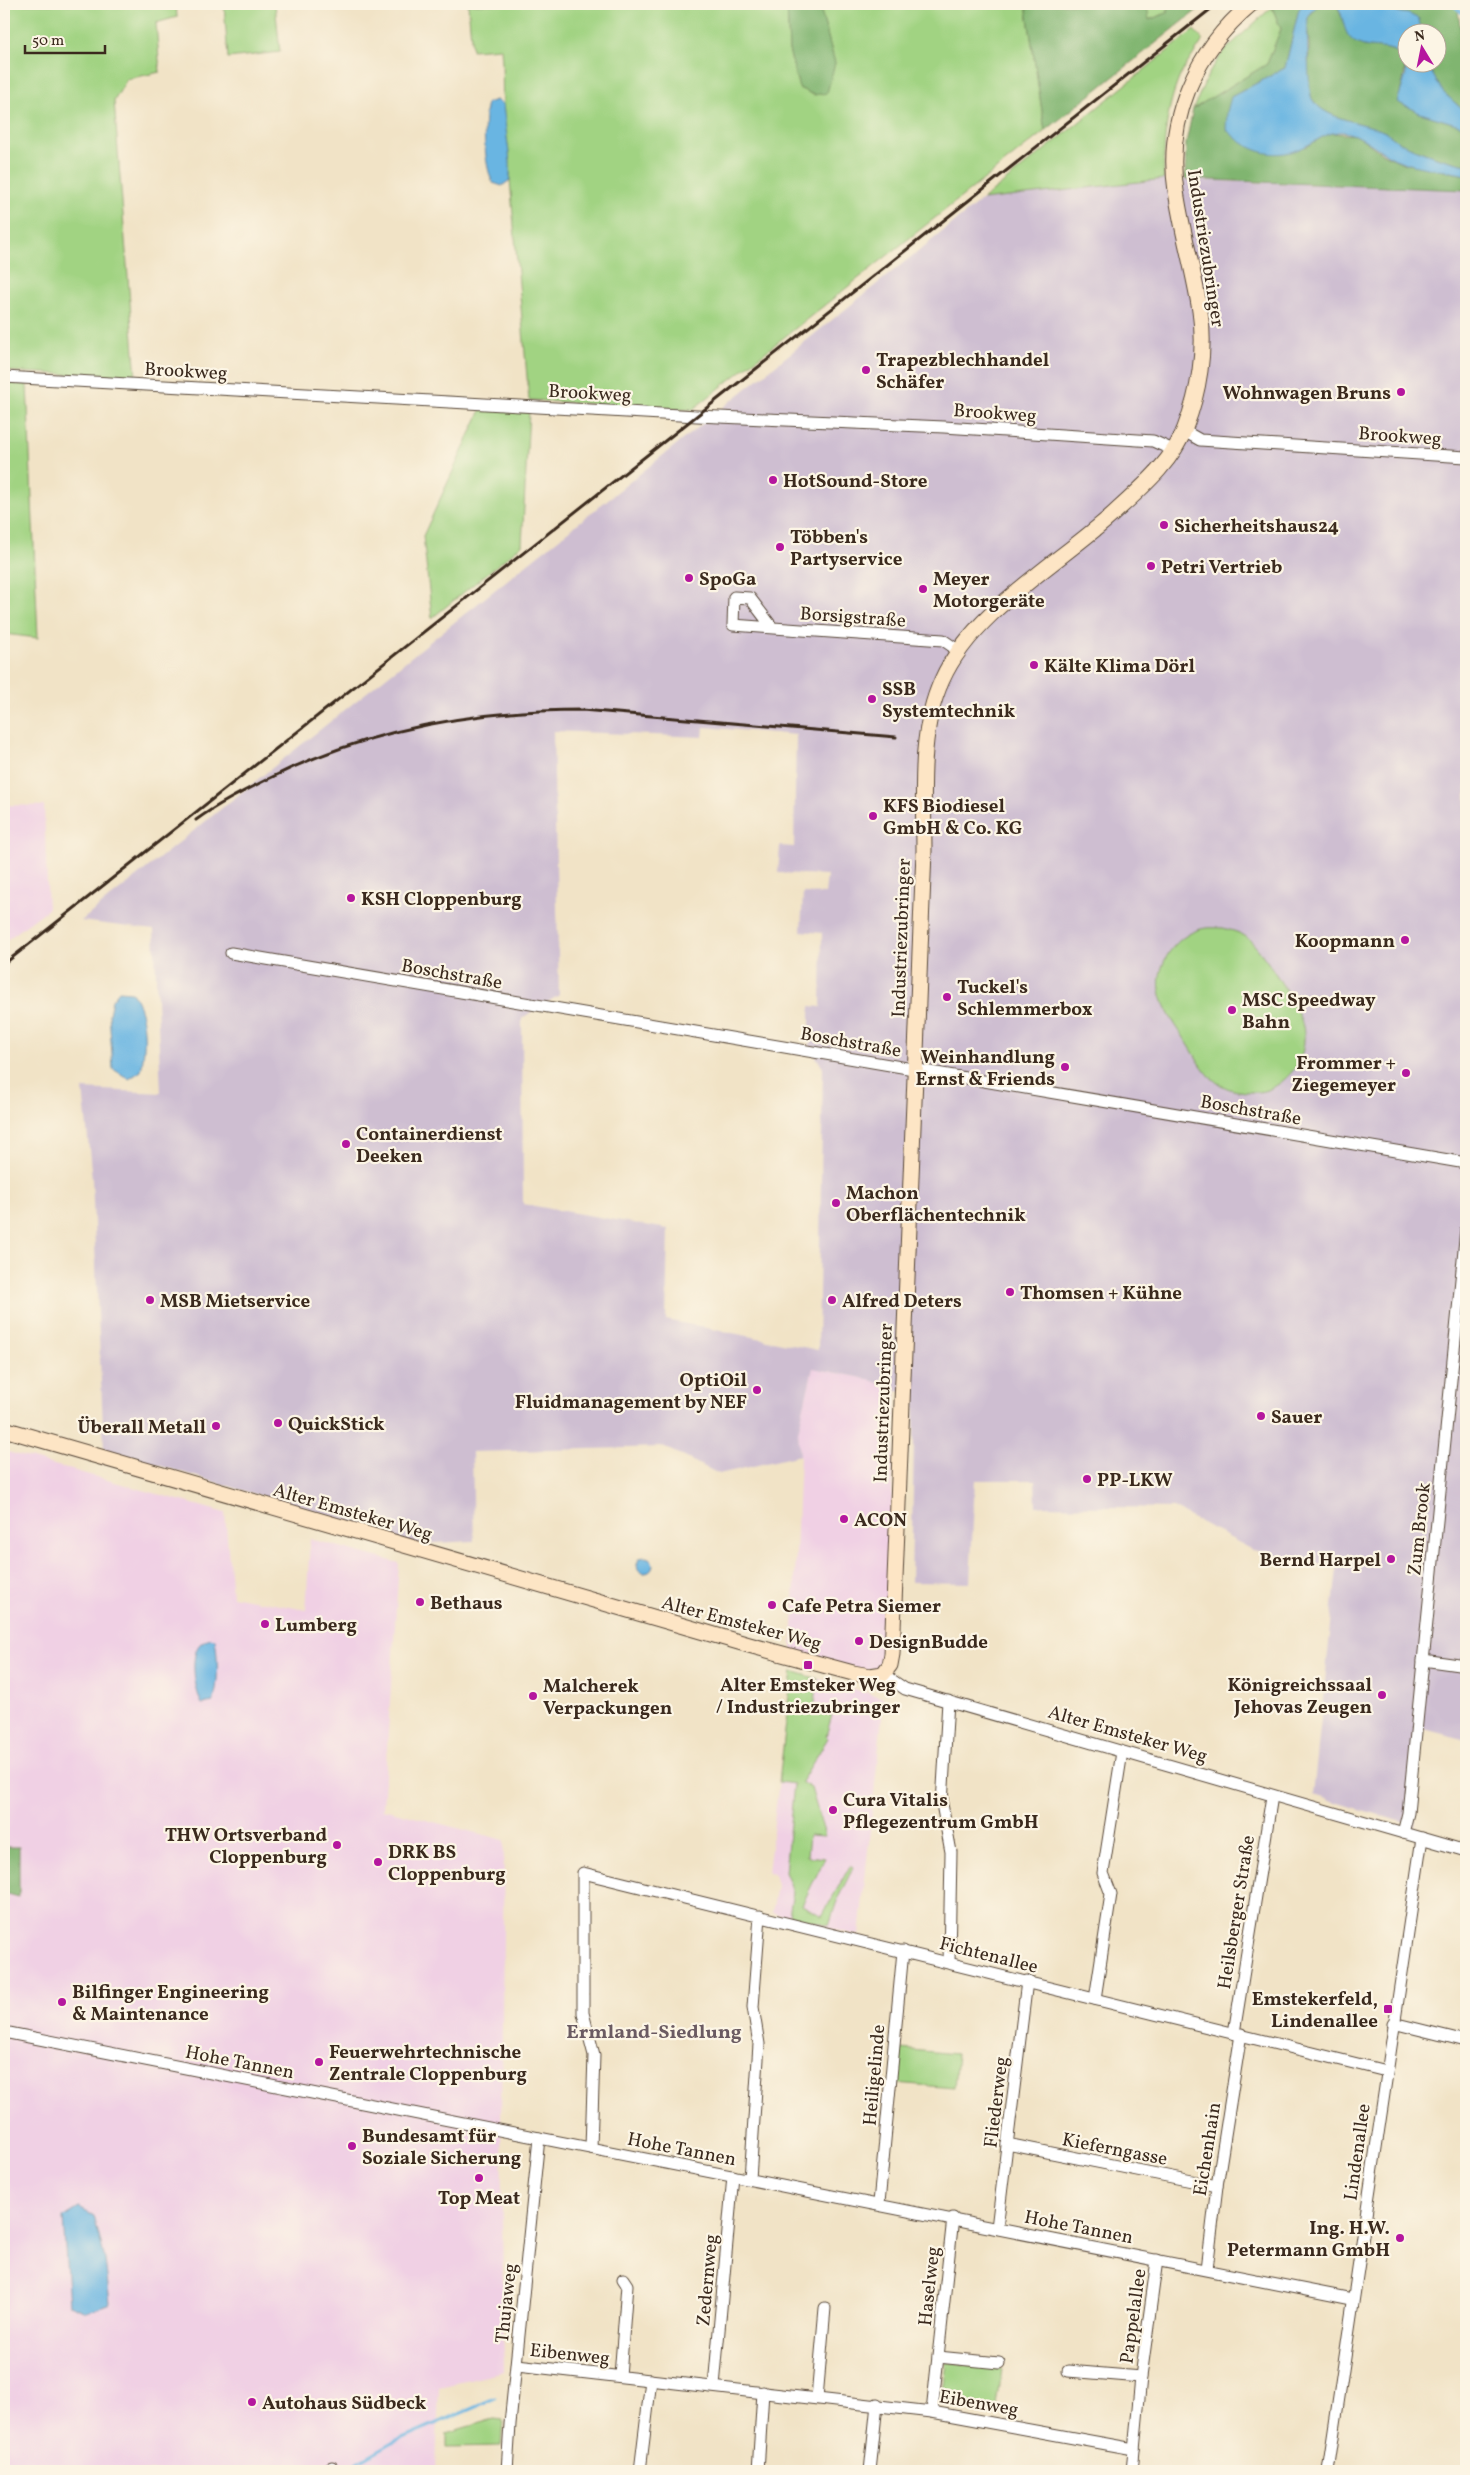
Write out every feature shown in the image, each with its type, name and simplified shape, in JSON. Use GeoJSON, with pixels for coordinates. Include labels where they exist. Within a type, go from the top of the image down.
{"type":"FeatureCollection","features":[{"type":"Feature","properties":{"kind":"street","name":"Industriezubringer"},"geometry":{"type":"LineString","coordinates":[[883,1674],[890,1665],[893,1644],[924,850],[925,769],[929,723],[941,681],[959,651],[996,610],[1128,500],[1152,476],[1173,450],[1184,431],[1195,396],[1202,346],[1201,313],[1176,193],[1175,142],[1182,104],[1196,70],[1219,36],[1252,4]]}},
{"type":"Feature","properties":{"kind":"street","name":"Brookweg"},"geometry":{"type":"LineString","coordinates":[[4,378],[944,427],[1154,441],[1173,450]]}},
{"type":"Feature","properties":{"kind":"street","name":"Brookweg"},"geometry":{"type":"LineString","coordinates":[[1184,431],[1200,440],[1466,457]]}},
{"type":"Feature","properties":{"kind":"street","name":"Borsigstraße"},"geometry":{"type":"LineString","coordinates":[[772,627],[943,640],[959,651]]}},
{"type":"Feature","properties":{"kind":"street","name":"Boschstraße"},"geometry":{"type":"LineString","coordinates":[[230,953],[1466,1163]]}},
{"type":"Feature","properties":{"kind":"street","name":"Zum Brook"},"geometry":{"type":"LineString","coordinates":[[1403,1832],[1408,1813],[1466,1229]]}},
{"type":"Feature","properties":{"kind":"street","name":"Alter Emsteker Weg"},"geometry":{"type":"LineString","coordinates":[[4,1429],[749,1646],[852,1673],[870,1676],[883,1674],[905,1689],[1466,1851]]}},
{"type":"Feature","properties":{"kind":"street"},"geometry":{"type":"LineString","coordinates":[[1423,1660],[1466,1666]]}},
{"type":"Feature","properties":{"kind":"street"},"geometry":{"type":"LineString","coordinates":[[948,1701],[942,1804],[951,1852],[949,1962]]}},
{"type":"Feature","properties":{"kind":"street"},"geometry":{"type":"LineString","coordinates":[[1095,1999],[1110,1894],[1103,1873],[1122,1752]]}},
{"type":"Feature","properties":{"kind":"street","name":"Heilsberger Straße"},"geometry":{"type":"LineString","coordinates":[[1238,2033],[1272,1796]]}},
{"type":"Feature","properties":{"kind":"street","name":"Lindenallee"},"geometry":{"type":"LineString","coordinates":[[1328,2471],[1352,2298],[1422,1838]]}},
{"type":"Feature","properties":{"kind":"street","name":"Fichtenallee"},"geometry":{"type":"LineString","coordinates":[[591,2148],[594,2055],[583,2013],[583,1872],[1386,2071]]}},
{"type":"Feature","properties":{"kind":"street"},"geometry":{"type":"LineString","coordinates":[[750,2179],[759,2044],[752,2007],[760,1916]]}},
{"type":"Feature","properties":{"kind":"street","name":"Heiligelinde"},"geometry":{"type":"LineString","coordinates":[[879,2203],[903,1951]]}},
{"type":"Feature","properties":{"kind":"street","name":"Fliederweg"},"geometry":{"type":"LineString","coordinates":[[997,2228],[1027,1981]]}},
{"type":"Feature","properties":{"kind":"street"},"geometry":{"type":"LineString","coordinates":[[1393,2023],[1466,2041]]}},
{"type":"Feature","properties":{"kind":"street","name":"Hohe Tannen"},"geometry":{"type":"LineString","coordinates":[[4,2032],[733,2176],[879,2203],[1352,2298]]}},
{"type":"Feature","properties":{"kind":"street","name":"Eichenhain"},"geometry":{"type":"LineString","coordinates":[[1206,2269],[1238,2033]]}},
{"type":"Feature","properties":{"kind":"street","name":"Thujaweg"},"geometry":{"type":"LineString","coordinates":[[507,2471],[540,2138]]}},
{"type":"Feature","properties":{"kind":"street","name":"Kieferngasse"},"geometry":{"type":"LineString","coordinates":[[1007,2144],[1217,2186]]}},
{"type":"Feature","properties":{"kind":"street","name":"Zedernweg"},"geometry":{"type":"LineString","coordinates":[[714,2386],[733,2176]]}},
{"type":"Feature","properties":{"kind":"street","name":"Haselweg"},"geometry":{"type":"LineString","coordinates":[[932,2412],[953,2218]]}},
{"type":"Feature","properties":{"kind":"street","name":"Pappelallee"},"geometry":{"type":"LineString","coordinates":[[1132,2471],[1141,2377],[1157,2260]]}},
{"type":"Feature","properties":{"kind":"street","name":"Eibenweg"},"geometry":{"type":"LineString","coordinates":[[620,2376],[627,2285],[623,2279]]}},
{"type":"Feature","properties":{"kind":"street"},"geometry":{"type":"LineString","coordinates":[[817,2398],[825,2308]]}},
{"type":"Feature","properties":{"kind":"street"},"geometry":{"type":"LineString","coordinates":[[938,2357],[1000,2363]]}},
{"type":"Feature","properties":{"kind":"street","name":"Eibenweg"},"geometry":{"type":"LineString","coordinates":[[517,2365],[877,2404],[932,2412],[1134,2449]]}},
{"type":"Feature","properties":{"kind":"street","name":"Pappelallee"},"geometry":{"type":"LineString","coordinates":[[1068,2371],[1141,2377]]}},
{"type":"Feature","properties":{"kind":"street"},"geometry":{"type":"LineString","coordinates":[[640,2471],[650,2380]]}},
{"type":"Feature","properties":{"kind":"street"},"geometry":{"type":"LineString","coordinates":[[758,2471],[763,2392]]}},
{"type":"Feature","properties":{"kind":"street"},"geometry":{"type":"LineString","coordinates":[[870,2471],[877,2404]]}},
{"type":"Feature","properties":{"kind":"shaded area"},"geometry":{"type":"Polygon","coordinates":[[[1164,179],[1466,190],[1466,1740],[1420,1728],[1415,1826],[1313,1795],[1337,1568],[1253,1550],[1173,1508],[1036,1506],[1035,1480],[975,1480],[970,1583],[911,1582],[915,1394],[896,1391],[868,1379],[813,1368],[798,1432],[800,1455],[719,1474],[664,1447],[472,1452],[474,1541],[413,1544],[339,1519],[104,1449],[92,1179],[83,1089],[161,1093],[154,930],[81,921],[982,200],[1164,179]],[[704,727],[703,737],[553,731],[559,995],[522,1018],[523,1204],[668,1229],[666,1320],[818,1350],[823,1068],[810,1047],[810,1006],[821,1007],[822,933],[801,931],[803,893],[825,894],[827,875],[778,873],[780,846],[794,847],[796,735],[704,727]]]}},
{"type":"Feature","properties":{"kind":"shaded area"},"geometry":{"type":"Polygon","coordinates":[[[4,805],[44,806],[48,909],[4,942],[4,805]]]}},
{"type":"Feature","properties":{"kind":"shaded area"},"geometry":{"type":"Polygon","coordinates":[[[813,1368],[868,1379],[896,1391],[886,1654],[878,1667],[865,1671],[792,1651],[800,1455],[798,1432],[813,1368]]]}},
{"type":"Feature","properties":{"kind":"shaded area"},"geometry":{"type":"Polygon","coordinates":[[[4,1451],[225,1513],[232,1596],[306,1610],[310,1539],[399,1563],[383,1809],[504,1840],[501,2122],[504,2372],[439,2387],[436,2471],[4,2471],[4,1451]]]}},
{"type":"Feature","properties":{"kind":"shaded area"},"geometry":{"type":"Polygon","coordinates":[[[792,1671],[884,1698],[859,1936],[772,1913],[777,1885],[774,1874],[768,1873],[792,1671]]]}},
{"type":"Feature","properties":{"kind":"green space"},"geometry":{"type":"Polygon","coordinates":[[[4,4],[176,4],[177,17],[156,23],[160,72],[127,79],[114,101],[136,378],[4,371],[4,4]]]}},
{"type":"Feature","properties":{"kind":"green space"},"geometry":{"type":"Polygon","coordinates":[[[224,4],[275,4],[280,52],[228,58],[224,4]]]}},
{"type":"Feature","properties":{"kind":"green space"},"geometry":{"type":"Polygon","coordinates":[[[468,4],[787,4],[789,50],[799,88],[814,95],[835,63],[819,4],[1026,4],[1045,131],[692,410],[529,400],[510,180],[510,161],[503,106],[501,48],[472,50],[468,4]]]}},
{"type":"Feature","properties":{"kind":"green space"},"geometry":{"type":"Polygon","coordinates":[[[787,4],[819,4],[835,63],[827,93],[814,95],[799,88],[789,50],[787,4]]]}},
{"type":"Feature","properties":{"kind":"green space"},"geometry":{"type":"Polygon","coordinates":[[[1026,4],[1147,4],[1149,20],[1167,13],[1168,4],[1205,4],[1045,131],[1026,4]]]}},
{"type":"Feature","properties":{"kind":"green space"},"geometry":{"type":"Polygon","coordinates":[[[1147,4],[1168,4],[1167,13],[1148,20],[1147,4]]]}},
{"type":"Feature","properties":{"kind":"green space"},"geometry":{"type":"Polygon","coordinates":[[[1276,4],[1304,4],[1299,9],[1285,68],[1231,97],[1306,147],[1329,133],[1357,135],[1383,154],[1403,163],[1466,175],[1466,190],[1185,179],[1186,143],[1193,109],[1267,64],[1281,29],[1272,7],[1276,4]]]}},
{"type":"Feature","properties":{"kind":"green space"},"geometry":{"type":"Polygon","coordinates":[[[1319,4],[1337,5],[1348,31],[1355,40],[1368,47],[1382,48],[1398,54],[1398,72],[1404,72],[1398,102],[1420,113],[1466,127],[1466,165],[1416,150],[1399,142],[1385,132],[1335,116],[1318,106],[1310,94],[1308,74],[1309,41],[1307,21],[1319,4]]]}},
{"type":"Feature","properties":{"kind":"green space"},"geometry":{"type":"Polygon","coordinates":[[[1379,4],[1457,4],[1466,65],[1466,110],[1463,110],[1443,92],[1431,72],[1448,72],[1448,22],[1419,22],[1419,19],[1379,4]]]}},
{"type":"Feature","properties":{"kind":"green space"},"geometry":{"type":"Polygon","coordinates":[[[1272,7],[1281,29],[1267,64],[1193,109],[1208,75],[1222,53],[1272,7]]]}},
{"type":"Feature","properties":{"kind":"green space"},"geometry":{"type":"Polygon","coordinates":[[[1194,30],[1203,40],[1180,76],[1171,101],[1165,139],[1164,179],[982,200],[1194,30]]]}},
{"type":"Feature","properties":{"kind":"green space"},"geometry":{"type":"Polygon","coordinates":[[[4,383],[27,384],[38,638],[4,634],[4,383]]]}},
{"type":"Feature","properties":{"kind":"green space"},"geometry":{"type":"Polygon","coordinates":[[[482,408],[529,412],[522,545],[432,618],[423,536],[482,408]]]}},
{"type":"Feature","properties":{"kind":"green space","name":"MSC Speedway Bahn"},"geometry":{"type":"Polygon","coordinates":[[[1223,928],[1245,936],[1261,953],[1289,996],[1302,1023],[1304,1032],[1304,1044],[1297,1065],[1280,1083],[1258,1092],[1234,1090],[1221,1085],[1211,1077],[1202,1067],[1171,1018],[1164,1005],[1160,990],[1161,970],[1164,961],[1169,952],[1183,938],[1201,929],[1223,928]]]}},
{"type":"Feature","properties":{"kind":"green space"},"geometry":{"type":"Polygon","coordinates":[[[792,1671],[818,1679],[814,1710],[832,1715],[826,1736],[828,1738],[801,1782],[811,1788],[825,1836],[809,1835],[807,1856],[825,1858],[802,1905],[822,1916],[850,1866],[853,1868],[838,1898],[829,1925],[789,1915],[793,1892],[785,1872],[794,1784],[779,1782],[792,1671]]]}},
{"type":"Feature","properties":{"kind":"green space"},"geometry":{"type":"Polygon","coordinates":[[[4,1847],[19,1847],[19,1897],[4,1893],[4,1847]]]}},
{"type":"Feature","properties":{"kind":"green space"},"geometry":{"type":"Polygon","coordinates":[[[900,2049],[957,2054],[954,2088],[896,2083],[900,2049]]]}},
{"type":"Feature","properties":{"kind":"green space"},"geometry":{"type":"Polygon","coordinates":[[[947,2362],[1002,2369],[996,2413],[944,2403],[942,2400],[947,2362]]]}},
{"type":"Feature","properties":{"kind":"green space"},"geometry":{"type":"Polygon","coordinates":[[[494,2419],[503,2420],[501,2446],[446,2447],[446,2433],[494,2419]]]}},
{"type":"Feature","properties":{"kind":"water"},"geometry":{"type":"Polygon","coordinates":[[[1304,4],[1319,4],[1308,15],[1311,94],[1312,99],[1318,106],[1335,116],[1385,132],[1399,142],[1416,150],[1466,165],[1466,175],[1403,162],[1387,155],[1359,137],[1343,132],[1329,134],[1297,150],[1274,154],[1254,149],[1244,144],[1226,129],[1227,112],[1231,97],[1285,68],[1299,9],[1304,4]]]}},
{"type":"Feature","properties":{"kind":"water"},"geometry":{"type":"Polygon","coordinates":[[[1336,4],[1379,4],[1390,11],[1409,14],[1419,19],[1419,22],[1398,22],[1398,53],[1384,48],[1367,47],[1351,39],[1346,31],[1336,4]]]}},
{"type":"Feature","properties":{"kind":"water"},"geometry":{"type":"Polygon","coordinates":[[[1406,72],[1431,72],[1443,92],[1463,110],[1466,110],[1466,127],[1420,113],[1397,102],[1406,72]]]}},
{"type":"Feature","properties":{"kind":"water"},"geometry":{"type":"Polygon","coordinates":[[[496,100],[503,105],[510,161],[510,180],[502,186],[493,183],[485,144],[485,111],[487,103],[496,100]]]}},
{"type":"Feature","properties":{"kind":"water"},"geometry":{"type":"Polygon","coordinates":[[[119,991],[132,992],[143,1020],[144,1051],[141,1071],[129,1079],[113,1069],[109,1014],[112,1000],[119,991]]]}},
{"type":"Feature","properties":{"kind":"water"},"geometry":{"type":"Polygon","coordinates":[[[645,1557],[651,1559],[653,1565],[651,1571],[645,1573],[639,1571],[637,1565],[639,1559],[645,1557]]]}},
{"type":"Feature","properties":{"kind":"water"},"geometry":{"type":"Polygon","coordinates":[[[210,1638],[215,1639],[216,1646],[216,1688],[213,1702],[202,1704],[195,1682],[194,1665],[197,1649],[200,1644],[210,1638]]]}},
{"type":"Feature","properties":{"kind":"water"},"geometry":{"type":"Polygon","coordinates":[[[79,2208],[94,2216],[105,2260],[110,2303],[86,2312],[69,2305],[63,2218],[79,2208]]]}},
{"type":"Feature","properties":{"kind":"waterway"},"geometry":{"type":"LineString","coordinates":[[1452,4],[1466,16]]}},
{"type":"Feature","properties":{"kind":"waterway"},"geometry":{"type":"LineString","coordinates":[[356,2463],[393,2442],[495,2398]]}},
{"type":"Feature","properties":{"kind":"railway"},"geometry":{"type":"LineString","coordinates":[[4,964],[1217,4]]}},
{"type":"Feature","properties":{"kind":"railway"},"geometry":{"type":"LineString","coordinates":[[196,820],[221,803],[266,780],[342,748],[419,726],[500,714],[582,710],[896,737]]}},
{"type":"Feature","properties":{"kind":"place","name":"Trapezblechhandel Schäfer"},"geometry":{"type":"Point","coordinates":[866,370]}},
{"type":"Feature","properties":{"kind":"place","name":"Wohnwagen Bruns"},"geometry":{"type":"Point","coordinates":[1401,392]}},
{"type":"Feature","properties":{"kind":"place","name":"HotSound-Store"},"geometry":{"type":"Point","coordinates":[773,480]}},
{"type":"Feature","properties":{"kind":"place","name":"Sicherheitshaus24"},"geometry":{"type":"Point","coordinates":[1164,525]}},
{"type":"Feature","properties":{"kind":"place","name":"Többen's Partyservice"},"geometry":{"type":"Point","coordinates":[780,547]}},
{"type":"Feature","properties":{"kind":"place","name":"Petri Vertrieb"},"geometry":{"type":"Point","coordinates":[1151,566]}},
{"type":"Feature","properties":{"kind":"place","name":"SpoGa"},"geometry":{"type":"Point","coordinates":[689,578]}},
{"type":"Feature","properties":{"kind":"place","name":"Meyer Motorgeräte"},"geometry":{"type":"Point","coordinates":[923,589]}},
{"type":"Feature","properties":{"kind":"place","name":"Kälte Klima Dörl"},"geometry":{"type":"Point","coordinates":[1034,665]}},
{"type":"Feature","properties":{"kind":"place","name":"SSB Systemtechnik"},"geometry":{"type":"Point","coordinates":[872,699]}},
{"type":"Feature","properties":{"kind":"place","name":"KFS Biodiesel GmbH & Co. KG"},"geometry":{"type":"Point","coordinates":[873,816]}},
{"type":"Feature","properties":{"kind":"place","name":"KSH Cloppenburg"},"geometry":{"type":"Point","coordinates":[351,898]}},
{"type":"Feature","properties":{"kind":"place","name":"Koopmann"},"geometry":{"type":"Point","coordinates":[1405,940]}},
{"type":"Feature","properties":{"kind":"place","name":"Tuckel's Schlemmerbox"},"geometry":{"type":"Point","coordinates":[947,997]}},
{"type":"Feature","properties":{"kind":"place","name":"MSC Speedway Bahn"},"geometry":{"type":"Point","coordinates":[1232,1010]}},
{"type":"Feature","properties":{"kind":"place","name":"Weinhandlung Ernst & Friends"},"geometry":{"type":"Point","coordinates":[1065,1067]}},
{"type":"Feature","properties":{"kind":"place","name":"Frommer + Ziegemeyer"},"geometry":{"type":"Point","coordinates":[1406,1073]}},
{"type":"Feature","properties":{"kind":"place","name":"Containerdienst Deeken"},"geometry":{"type":"Point","coordinates":[346,1144]}},
{"type":"Feature","properties":{"kind":"place","name":"Machon Oberflächentechnik"},"geometry":{"type":"Point","coordinates":[836,1203]}},
{"type":"Feature","properties":{"kind":"place","name":"Thomsen + Kühne"},"geometry":{"type":"Point","coordinates":[1010,1292]}},
{"type":"Feature","properties":{"kind":"place","name":"MSB Mietservice"},"geometry":{"type":"Point","coordinates":[150,1300]}},
{"type":"Feature","properties":{"kind":"place","name":"Alfred Deters"},"geometry":{"type":"Point","coordinates":[832,1300]}},
{"type":"Feature","properties":{"kind":"place","name":"OptiOil Fluidmanagement by NEF"},"geometry":{"type":"Point","coordinates":[757,1390]}},
{"type":"Feature","properties":{"kind":"place","name":"Sauer"},"geometry":{"type":"Point","coordinates":[1261,1416]}},
{"type":"Feature","properties":{"kind":"place","name":"QuickStick"},"geometry":{"type":"Point","coordinates":[278,1423]}},
{"type":"Feature","properties":{"kind":"place","name":"Überall Metall"},"geometry":{"type":"Point","coordinates":[216,1426]}},
{"type":"Feature","properties":{"kind":"place","name":"PP-LKW"},"geometry":{"type":"Point","coordinates":[1087,1479]}},
{"type":"Feature","properties":{"kind":"place","name":"ACON"},"geometry":{"type":"Point","coordinates":[844,1519]}},
{"type":"Feature","properties":{"kind":"place","name":"Bernd Harpel"},"geometry":{"type":"Point","coordinates":[1391,1559]}},
{"type":"Feature","properties":{"kind":"place","name":"Bethaus"},"geometry":{"type":"Point","coordinates":[420,1602]}},
{"type":"Feature","properties":{"kind":"place","name":"Cafe Petra Siemer"},"geometry":{"type":"Point","coordinates":[772,1605]}},
{"type":"Feature","properties":{"kind":"place","name":"Lumberg"},"geometry":{"type":"Point","coordinates":[265,1624]}},
{"type":"Feature","properties":{"kind":"place","name":"DesignBudde"},"geometry":{"type":"Point","coordinates":[859,1641]}},
{"type":"Feature","properties":{"kind":"place","name":"Alter Emsteker Weg / Industriezubringer"},"geometry":{"type":"Point","coordinates":[808,1665]}},
{"type":"Feature","properties":{"kind":"place","name":"Königreichssaal Jehovas Zeugen"},"geometry":{"type":"Point","coordinates":[1382,1695]}},
{"type":"Feature","properties":{"kind":"place","name":"Malcherek Verpackungen"},"geometry":{"type":"Point","coordinates":[533,1696]}},
{"type":"Feature","properties":{"kind":"place","name":"Cura Vitalis Pflegezentrum GmbH"},"geometry":{"type":"Point","coordinates":[833,1810]}},
{"type":"Feature","properties":{"kind":"place","name":"THW Ortsverband Cloppenburg"},"geometry":{"type":"Point","coordinates":[337,1845]}},
{"type":"Feature","properties":{"kind":"place","name":"DRK BS Cloppenburg"},"geometry":{"type":"Point","coordinates":[378,1862]}},
{"type":"Feature","properties":{"kind":"place","name":"Bilfinger Engineering & Maintenance"},"geometry":{"type":"Point","coordinates":[62,2002]}},
{"type":"Feature","properties":{"kind":"place","name":"Emstekerfeld, Lindenallee"},"geometry":{"type":"Point","coordinates":[1388,2009]}},
{"type":"Feature","properties":{"kind":"place","name":"Feuerwehrtechnische Zentrale Cloppenburg"},"geometry":{"type":"Point","coordinates":[319,2062]}},
{"type":"Feature","properties":{"kind":"place","name":"Bundesamt für Soziale Sicherung"},"geometry":{"type":"Point","coordinates":[352,2146]}},
{"type":"Feature","properties":{"kind":"place","name":"Top Meat"},"geometry":{"type":"Point","coordinates":[479,2178]}},
{"type":"Feature","properties":{"kind":"place","name":"Ing. H.W. Petermann GmbH"},"geometry":{"type":"Point","coordinates":[1400,2238]}},
{"type":"Feature","properties":{"kind":"place","name":"Autohaus Südbeck"},"geometry":{"type":"Point","coordinates":[252,2402]}},
{"type":"Feature","properties":{"kind":"district","name":"Ermland-Siedlung"},"geometry":{"type":"Point","coordinates":[654,2031]}}]}
